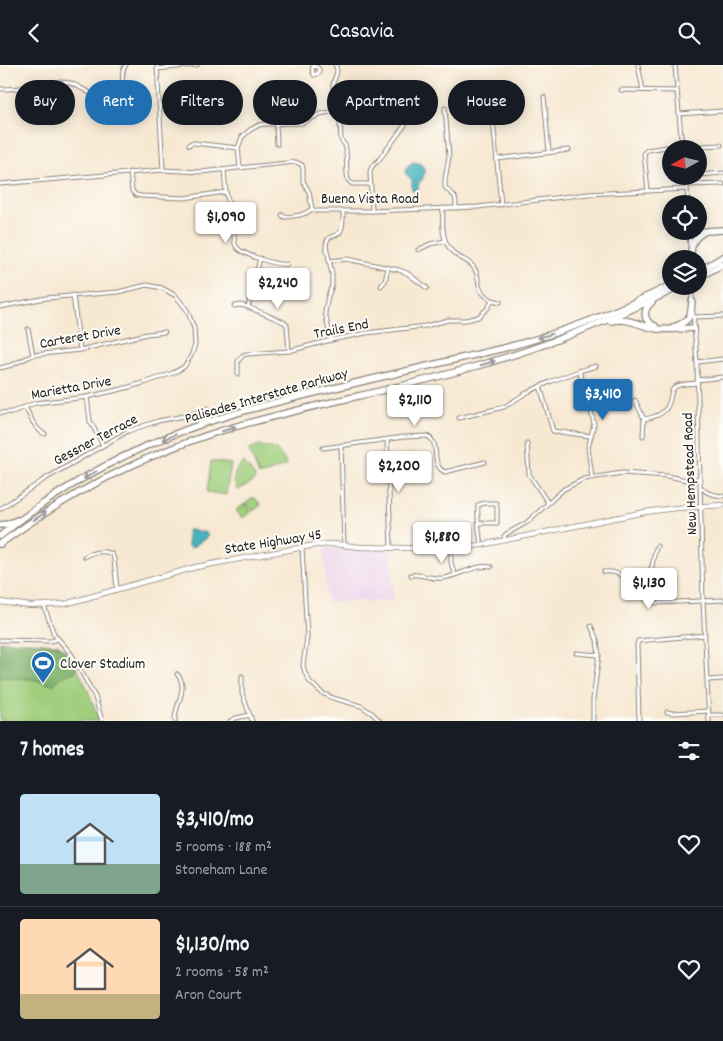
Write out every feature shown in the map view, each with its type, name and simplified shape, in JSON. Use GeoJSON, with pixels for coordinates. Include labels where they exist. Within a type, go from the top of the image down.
{"type":"FeatureCollection","features":[{"type":"Feature","properties":{"kind":"highway"},"geometry":{"type":"LineString","coordinates":[[707,230],[723,229]]}},
{"type":"Feature","properties":{"kind":"highway"},"geometry":{"type":"LineString","coordinates":[[707,231],[723,229]]}},
{"type":"Feature","properties":{"kind":"highway"},"geometry":{"type":"LineString","coordinates":[[707,267],[723,257]]}},
{"type":"Feature","properties":{"kind":"highway"},"geometry":{"type":"LineString","coordinates":[[707,273],[723,264]]}},
{"type":"Feature","properties":{"kind":"highway","name":"Palisades Interstate Parkway"},"geometry":{"type":"LineString","coordinates":[[0,536],[78,481],[160,440],[203,424],[275,403],[540,338],[612,313],[662,289]]}},
{"type":"Feature","properties":{"kind":"highway","name":"Palisades Interstate Parkway"},"geometry":{"type":"LineString","coordinates":[[0,544],[82,490],[134,464],[192,441],[258,421],[468,369],[583,330],[664,295]]}},
{"type":"Feature","properties":{"kind":"highway"},"geometry":{"type":"LineString","coordinates":[[666,295],[647,307],[645,312],[646,319],[651,325],[659,327],[694,327]]}},
{"type":"Feature","properties":{"kind":"highway"},"geometry":{"type":"LineString","coordinates":[[674,327],[689,319],[692,312],[692,301]]}},
{"type":"Feature","properties":{"kind":"highway"},"geometry":{"type":"LineString","coordinates":[[583,330],[620,320],[632,321],[651,328],[661,329],[694,327]]}},
{"type":"Feature","properties":{"kind":"highway"},"geometry":{"type":"LineString","coordinates":[[0,525],[14,522],[46,502]]}},
{"type":"Feature","properties":{"kind":"main road","name":"State Highway 45"},"geometry":{"type":"LineString","coordinates":[[0,602],[44,606],[71,602],[196,567],[302,547],[325,544],[360,547],[451,549],[481,545],[630,514],[723,505]]}},
{"type":"Feature","properties":{"kind":"street"},"geometry":{"type":"LineString","coordinates":[[0,89],[20,89],[45,83],[62,82],[82,87],[97,97],[107,99],[120,95],[122,91],[122,70],[126,65]]}},
{"type":"Feature","properties":{"kind":"street"},"geometry":{"type":"LineString","coordinates":[[163,169],[157,67],[197,65]]}},
{"type":"Feature","properties":{"kind":"street"},"geometry":{"type":"LineString","coordinates":[[334,80],[337,69],[335,65]]}},
{"type":"Feature","properties":{"kind":"street"},"geometry":{"type":"LineString","coordinates":[[638,65],[643,90]]}},
{"type":"Feature","properties":{"kind":"street"},"geometry":{"type":"LineString","coordinates":[[675,65],[681,140]]}},
{"type":"Feature","properties":{"kind":"street"},"geometry":{"type":"LineString","coordinates":[[621,90],[677,91]]}},
{"type":"Feature","properties":{"kind":"street"},"geometry":{"type":"LineString","coordinates":[[544,97],[549,152]]}},
{"type":"Feature","properties":{"kind":"street"},"geometry":{"type":"LineString","coordinates":[[445,108],[449,156],[445,187],[455,195],[456,208]]}},
{"type":"Feature","properties":{"kind":"street"},"geometry":{"type":"LineString","coordinates":[[679,114],[723,111]]}},
{"type":"Feature","properties":{"kind":"street"},"geometry":{"type":"LineString","coordinates":[[240,167],[238,148],[242,137],[259,125]]}},
{"type":"Feature","properties":{"kind":"street"},"geometry":{"type":"LineString","coordinates":[[276,125],[277,144]]}},
{"type":"Feature","properties":{"kind":"street"},"geometry":{"type":"LineString","coordinates":[[340,125],[341,140],[346,149],[348,180],[352,184],[370,184]]}},
{"type":"Feature","properties":{"kind":"street"},"geometry":{"type":"LineString","coordinates":[[372,211],[370,184],[372,165],[378,161],[405,125]]}},
{"type":"Feature","properties":{"kind":"street"},"geometry":{"type":"LineString","coordinates":[[494,125],[501,205]]}},
{"type":"Feature","properties":{"kind":"street"},"geometry":{"type":"LineString","coordinates":[[189,145],[194,143],[238,148]]}},
{"type":"Feature","properties":{"kind":"street"},"geometry":{"type":"LineString","coordinates":[[708,146],[721,145]]}},
{"type":"Feature","properties":{"kind":"street"},"geometry":{"type":"LineString","coordinates":[[648,191],[644,153],[647,150],[662,149]]}},
{"type":"Feature","properties":{"kind":"street"},"geometry":{"type":"LineString","coordinates":[[498,159],[570,150]]}},
{"type":"Feature","properties":{"kind":"street","name":"Buena Vista Road"},"geometry":{"type":"LineString","coordinates":[[0,185],[163,169],[201,172],[296,162],[302,165],[303,181],[309,192],[312,209],[315,211],[372,211],[501,205],[588,194],[723,184]]}},
{"type":"Feature","properties":{"kind":"street"},"geometry":{"type":"LineString","coordinates":[[224,170],[226,192],[229,203],[235,211],[234,241],[236,247],[260,258],[281,265],[287,264]]}},
{"type":"Feature","properties":{"kind":"street"},"geometry":{"type":"LineString","coordinates":[[130,172],[132,191],[140,196],[184,198],[226,192]]}},
{"type":"Feature","properties":{"kind":"street"},"geometry":{"type":"LineString","coordinates":[[708,174],[723,173]]}},
{"type":"Feature","properties":{"kind":"street"},"geometry":{"type":"LineString","coordinates":[[687,187],[687,195]]}},
{"type":"Feature","properties":{"kind":"street"},"geometry":{"type":"LineString","coordinates":[[444,208],[443,228],[448,247],[469,262],[475,269],[480,291],[486,297],[500,302]]}},
{"type":"Feature","properties":{"kind":"street"},"geometry":{"type":"LineString","coordinates":[[282,215],[284,217],[307,214],[312,209]]}},
{"type":"Feature","properties":{"kind":"street"},"geometry":{"type":"LineString","coordinates":[[331,340],[325,312],[332,286],[326,242],[328,238],[341,231],[343,211]]}},
{"type":"Feature","properties":{"kind":"street"},"geometry":{"type":"LineString","coordinates":[[418,250],[430,244],[445,241]]}},
{"type":"Feature","properties":{"kind":"street"},"geometry":{"type":"LineString","coordinates":[[248,307],[260,258]]}},
{"type":"Feature","properties":{"kind":"street"},"geometry":{"type":"LineString","coordinates":[[330,261],[347,259],[399,270],[407,273],[427,288]]}},
{"type":"Feature","properties":{"kind":"street"},"geometry":{"type":"LineString","coordinates":[[381,286],[385,281],[388,268]]}},
{"type":"Feature","properties":{"kind":"street","name":"Marietta Drive"},"geometry":{"type":"LineString","coordinates":[[0,307],[46,298],[118,292],[147,285],[162,288],[176,297],[187,310],[194,328],[195,345],[184,367],[173,373],[122,389],[87,397],[35,403],[12,412],[0,413]]}},
{"type":"Feature","properties":{"kind":"street"},"geometry":{"type":"LineString","coordinates":[[73,295],[80,350]]}},
{"type":"Feature","properties":{"kind":"street","name":"New Hempstead Road"},"geometry":{"type":"LineString","coordinates":[[692,295],[697,381],[709,721]]}},
{"type":"Feature","properties":{"kind":"street","name":"Trails End"},"geometry":{"type":"LineString","coordinates":[[238,374],[238,361],[243,355],[289,351],[366,333],[426,326],[448,320],[478,317],[488,308],[492,300]]}},
{"type":"Feature","properties":{"kind":"street"},"geometry":{"type":"LineString","coordinates":[[234,306],[248,307],[284,322],[287,325],[289,351]]}},
{"type":"Feature","properties":{"kind":"street"},"geometry":{"type":"LineString","coordinates":[[693,317],[723,316]]}},
{"type":"Feature","properties":{"kind":"street"},"geometry":{"type":"LineString","coordinates":[[28,329],[33,355]]}},
{"type":"Feature","properties":{"kind":"street","name":"Carteret Drive"},"geometry":{"type":"LineString","coordinates":[[0,368],[12,365],[33,355],[80,350],[147,334],[165,332]]}},
{"type":"Feature","properties":{"kind":"street"},"geometry":{"type":"LineString","coordinates":[[696,362],[723,359]]}},
{"type":"Feature","properties":{"kind":"street"},"geometry":{"type":"LineString","coordinates":[[459,418],[504,407],[540,386],[596,366]]}},
{"type":"Feature","properties":{"kind":"street"},"geometry":{"type":"LineString","coordinates":[[579,371],[594,424],[588,448],[592,477]]}},
{"type":"Feature","properties":{"kind":"street"},"geometry":{"type":"LineString","coordinates":[[644,419],[652,418],[668,407],[674,387],[723,377]]}},
{"type":"Feature","properties":{"kind":"street"},"geometry":{"type":"LineString","coordinates":[[540,386],[553,431],[590,436]]}},
{"type":"Feature","properties":{"kind":"street"},"geometry":{"type":"LineString","coordinates":[[87,397],[90,421],[103,445]]}},
{"type":"Feature","properties":{"kind":"street"},"geometry":{"type":"LineString","coordinates":[[635,400],[644,419],[643,436]]}},
{"type":"Feature","properties":{"kind":"street"},"geometry":{"type":"LineString","coordinates":[[25,407],[38,429],[41,433],[45,434]]}},
{"type":"Feature","properties":{"kind":"street","name":"Gessner Terrace"},"geometry":{"type":"LineString","coordinates":[[0,509],[45,479],[126,432],[164,419],[189,415],[208,408]]}},
{"type":"Feature","properties":{"kind":"street"},"geometry":{"type":"LineString","coordinates":[[323,448],[423,435],[430,437],[434,442],[438,468],[445,472],[485,462]]}},
{"type":"Feature","properties":{"kind":"street"},"geometry":{"type":"LineString","coordinates":[[387,439],[392,547]]}},
{"type":"Feature","properties":{"kind":"street"},"geometry":{"type":"LineString","coordinates":[[527,443],[529,474],[548,503]]}},
{"type":"Feature","properties":{"kind":"street"},"geometry":{"type":"LineString","coordinates":[[341,445],[344,545]]}},
{"type":"Feature","properties":{"kind":"street"},"geometry":{"type":"LineString","coordinates":[[505,540],[504,536],[506,534],[526,523],[560,492],[571,485],[592,477],[616,473],[631,473],[695,481],[700,477]]}},
{"type":"Feature","properties":{"kind":"street"},"geometry":{"type":"LineString","coordinates":[[689,480],[699,486],[700,490]]}},
{"type":"Feature","properties":{"kind":"street"},"geometry":{"type":"LineString","coordinates":[[700,484],[706,491],[723,496]]}},
{"type":"Feature","properties":{"kind":"street"},"geometry":{"type":"LineString","coordinates":[[478,523],[497,523],[496,503],[478,505],[478,523],[481,545]]}},
{"type":"Feature","properties":{"kind":"street"},"geometry":{"type":"LineString","coordinates":[[634,588],[648,575],[657,546]]}},
{"type":"Feature","properties":{"kind":"street"},"geometry":{"type":"LineString","coordinates":[[302,547],[307,637],[303,661],[305,673],[310,682],[322,693],[361,706],[380,721]]}},
{"type":"Feature","properties":{"kind":"street"},"geometry":{"type":"LineString","coordinates":[[451,549],[451,563],[455,575]]}},
{"type":"Feature","properties":{"kind":"street"},"geometry":{"type":"LineString","coordinates":[[84,557],[90,553],[106,551],[112,554],[117,590]]}},
{"type":"Feature","properties":{"kind":"street"},"geometry":{"type":"LineString","coordinates":[[411,575],[442,579],[480,567],[490,567]]}},
{"type":"Feature","properties":{"kind":"street"},"geometry":{"type":"LineString","coordinates":[[604,572],[616,572],[627,579],[647,600],[656,603],[723,600]]}},
{"type":"Feature","properties":{"kind":"street"},"geometry":{"type":"LineString","coordinates":[[44,606],[51,629],[71,653],[95,697],[102,721]]}},
{"type":"Feature","properties":{"kind":"street"},"geometry":{"type":"LineString","coordinates":[[591,626],[597,639],[599,655],[593,699],[593,721]]}},
{"type":"Feature","properties":{"kind":"street"},"geometry":{"type":"LineString","coordinates":[[639,721],[638,641],[705,635]]}},
{"type":"Feature","properties":{"kind":"street"},"geometry":{"type":"LineString","coordinates":[[0,640],[49,641],[58,639]]}},
{"type":"Feature","properties":{"kind":"street"},"geometry":{"type":"LineString","coordinates":[[576,653],[599,655]]}},
{"type":"Feature","properties":{"kind":"street"},"geometry":{"type":"LineString","coordinates":[[175,721],[176,709],[182,689],[182,681],[177,674]]}},
{"type":"Feature","properties":{"kind":"street"},"geometry":{"type":"LineString","coordinates":[[242,676],[242,693],[252,721]]}},
{"type":"Feature","properties":{"kind":"street"},"geometry":{"type":"LineString","coordinates":[[708,680],[723,679]]}},
{"type":"Feature","properties":{"kind":"street"},"geometry":{"type":"LineString","coordinates":[[667,712],[709,711]]}},
{"type":"Feature","properties":{"kind":"street"},"geometry":{"type":"LineString","coordinates":[[230,721],[236,717],[250,715]]}},
{"type":"Feature","properties":{"kind":"street"},"geometry":{"type":"LineString","coordinates":[[709,715],[723,715]]}},
{"type":"Feature","properties":{"kind":"shaded area"},"geometry":{"type":"Polygon","coordinates":[[[324,548],[392,550],[393,601],[327,602],[324,548]]]}},
{"type":"Feature","properties":{"kind":"green space"},"geometry":{"type":"Polygon","coordinates":[[[259,446],[269,447],[276,451],[282,456],[287,465],[259,475],[249,450],[259,446]]]}},
{"type":"Feature","properties":{"kind":"green space"},"geometry":{"type":"Polygon","coordinates":[[[211,461],[231,464],[226,495],[207,492],[211,461]]]}},
{"type":"Feature","properties":{"kind":"green space"},"geometry":{"type":"Polygon","coordinates":[[[244,462],[255,477],[254,481],[238,490],[234,478],[238,468],[244,462]]]}},
{"type":"Feature","properties":{"kind":"green space"},"geometry":{"type":"Polygon","coordinates":[[[254,497],[261,505],[253,511],[246,503],[254,497]]]}},
{"type":"Feature","properties":{"kind":"green space"},"geometry":{"type":"Polygon","coordinates":[[[245,504],[251,512],[242,518],[236,510],[245,504]]]}},
{"type":"Feature","properties":{"kind":"green space"},"geometry":{"type":"Polygon","coordinates":[[[0,641],[42,643],[57,646],[69,655],[76,671],[61,677],[53,685],[32,679],[0,677],[0,641]]]}},
{"type":"Feature","properties":{"kind":"green space","name":"Clover Stadium"},"geometry":{"type":"Polygon","coordinates":[[[0,643],[58,644],[78,670],[92,700],[99,721],[0,721],[0,643]]]}},
{"type":"Feature","properties":{"kind":"water"},"geometry":{"type":"Polygon","coordinates":[[[414,162],[421,165],[425,171],[422,180],[419,182],[418,189],[413,191],[412,180],[405,173],[408,166],[414,162]]]}},
{"type":"Feature","properties":{"kind":"water"},"geometry":{"type":"Polygon","coordinates":[[[188,530],[206,533],[208,536],[191,548],[188,546],[188,530]]]}},
{"type":"Feature","properties":{"kind":"place","name":"Clover Stadium"},"geometry":{"type":"Point","coordinates":[43,684]}}]}
